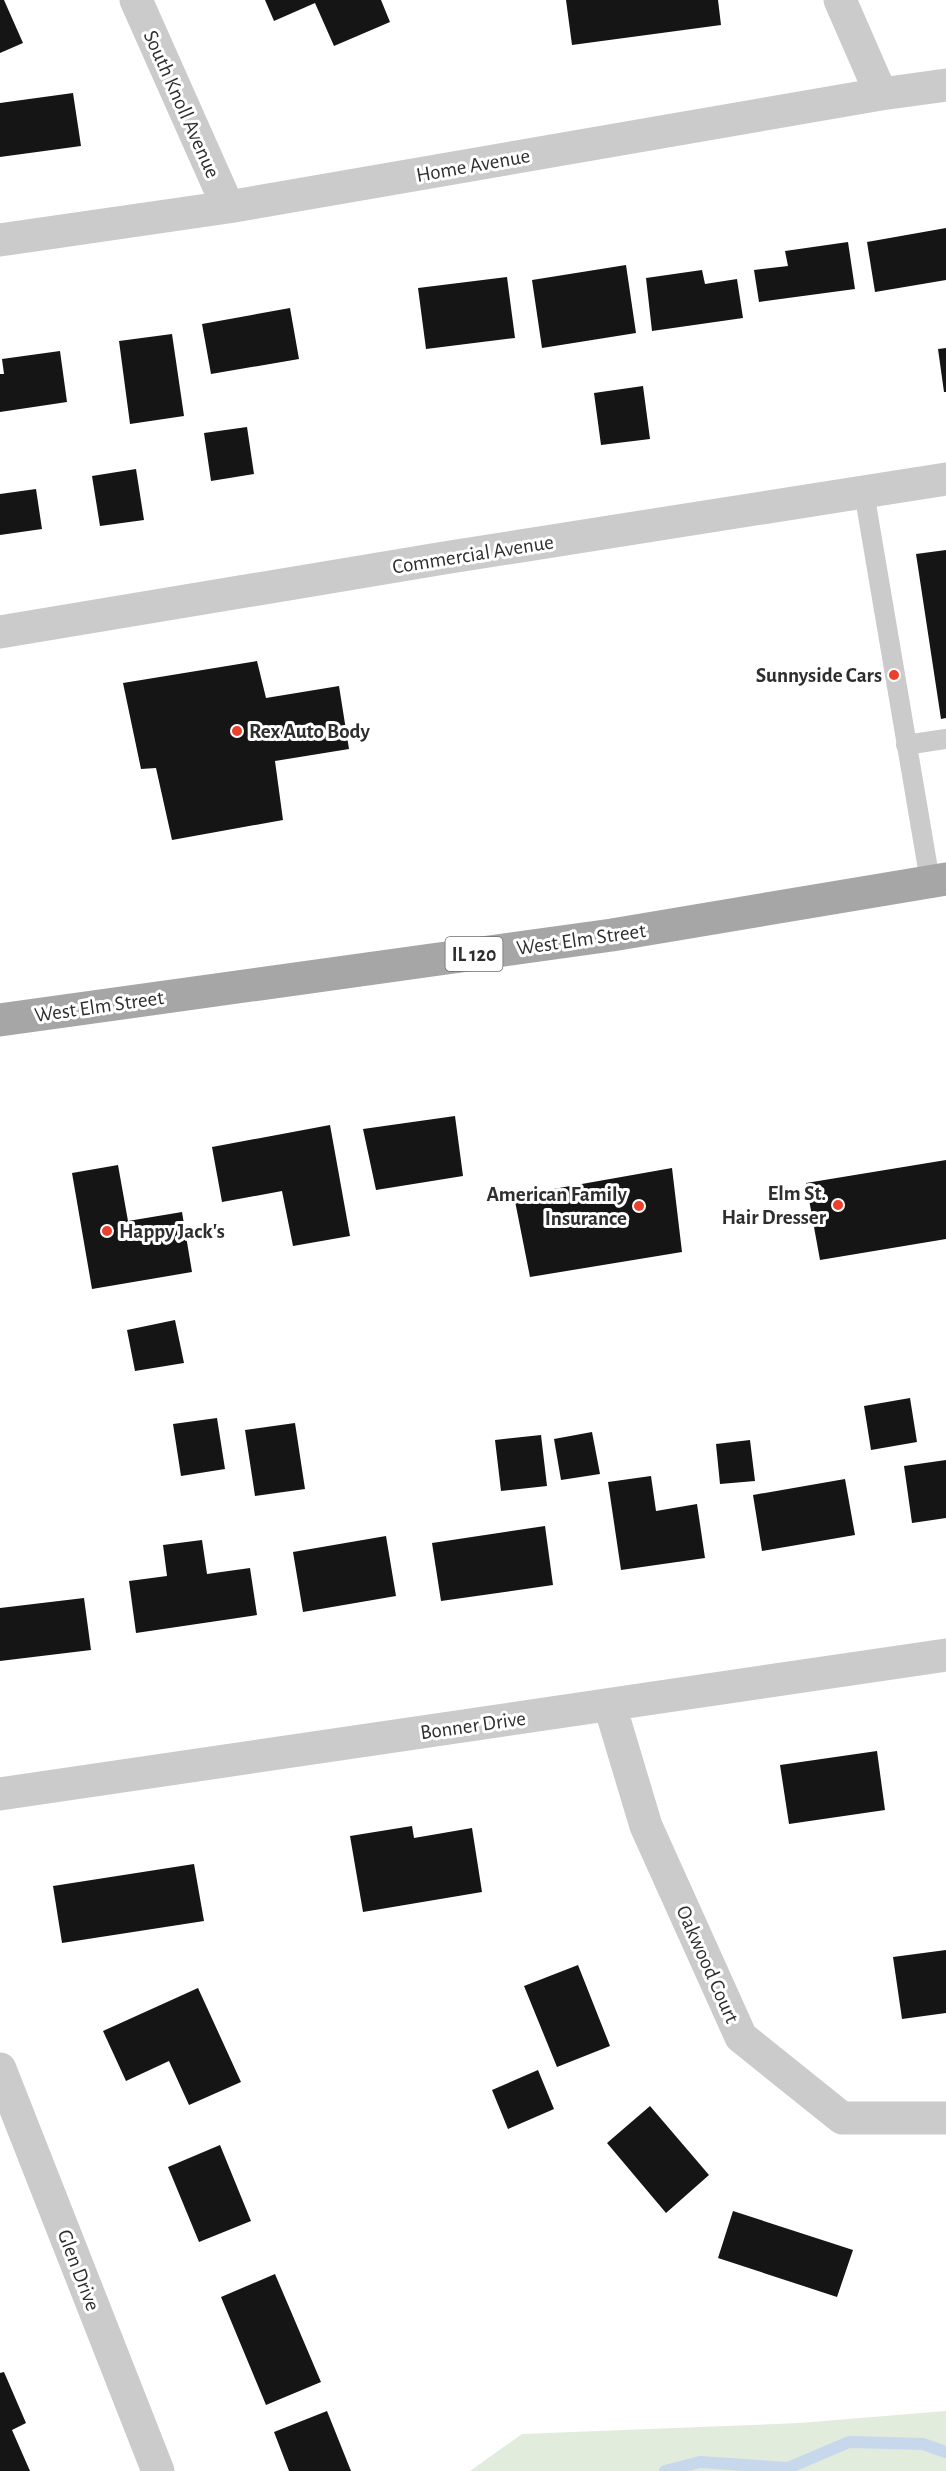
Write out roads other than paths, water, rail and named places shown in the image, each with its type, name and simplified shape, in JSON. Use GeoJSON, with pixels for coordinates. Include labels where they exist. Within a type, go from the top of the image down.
{"type":"FeatureCollection","features":[{"type":"Feature","properties":{"kind":"main road","name":"West Elm Street"},"geometry":{"type":"LineString","coordinates":[[0,1020],[612,935],[938,880]]}},
{"type":"Feature","properties":{"kind":"street","name":"South Knoll Avenue"},"geometry":{"type":"LineString","coordinates":[[136,0],[228,207]]}},
{"type":"Feature","properties":{"kind":"street"},"geometry":{"type":"LineString","coordinates":[[840,0],[881,94]]}},
{"type":"Feature","properties":{"kind":"street","name":"Home Avenue"},"geometry":{"type":"LineString","coordinates":[[0,240],[228,207],[881,94],[946,85]]}},
{"type":"Feature","properties":{"kind":"street","name":"Commercial Avenue"},"geometry":{"type":"LineString","coordinates":[[0,632],[444,558],[946,479]]}},
{"type":"Feature","properties":{"kind":"street","name":"Bonner Drive"},"geometry":{"type":"LineString","coordinates":[[0,1794],[946,1655]]}},
{"type":"Feature","properties":{"kind":"street","name":"Oakwood Court"},"geometry":{"type":"LineString","coordinates":[[610,1706],[646,1826],[741,2037],[842,2118],[946,2118]]}},
{"type":"Feature","properties":{"kind":"street","name":"Glen Drive"},"geometry":{"type":"LineString","coordinates":[[0,2069],[158,2471]]}},
{"type":"Feature","properties":{"kind":"lane"},"geometry":{"type":"LineString","coordinates":[[864,492],[909,766],[938,880]]}},
{"type":"Feature","properties":{"kind":"lane"},"geometry":{"type":"LineString","coordinates":[[906,746],[946,739]]}},
{"type":"Feature","properties":{"kind":"waterway"},"geometry":{"type":"LineString","coordinates":[[665,2471],[700,2462],[788,2468],[849,2442],[923,2444],[946,2452]]}},
{"type":"Feature","properties":{"kind":"place","name":"Sunnyside Cars"},"geometry":{"type":"Point","coordinates":[894,675]}},
{"type":"Feature","properties":{"kind":"place","name":"Rex Auto Body"},"geometry":{"type":"Point","coordinates":[237,731]}},
{"type":"Feature","properties":{"kind":"place","name":"Elm St. Hair Dresser"},"geometry":{"type":"Point","coordinates":[838,1205]}},
{"type":"Feature","properties":{"kind":"place","name":"American Family Insurance"},"geometry":{"type":"Point","coordinates":[639,1206]}},
{"type":"Feature","properties":{"kind":"place","name":"Happy Jack's"},"geometry":{"type":"Point","coordinates":[107,1231]}}]}
